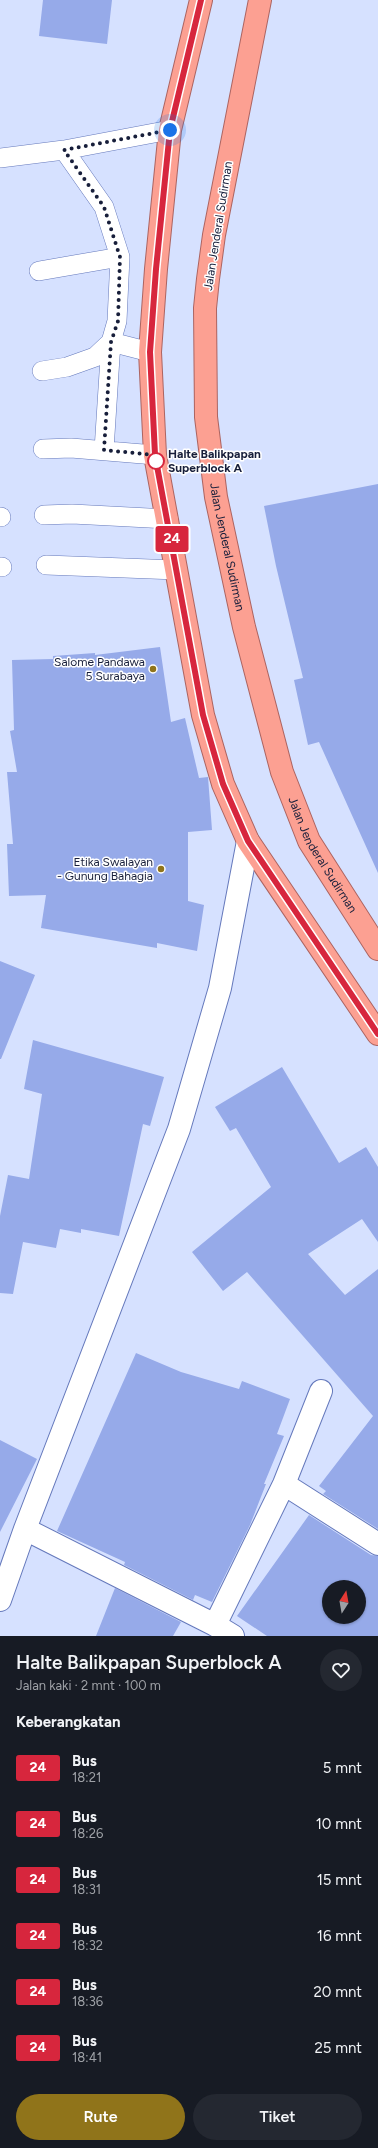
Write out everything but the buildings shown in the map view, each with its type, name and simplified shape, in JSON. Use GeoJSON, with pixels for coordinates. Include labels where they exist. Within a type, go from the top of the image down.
{"type":"FeatureCollection","features":[{"type":"Feature","properties":{"kind":"highway"},"geometry":{"type":"LineString","coordinates":[[201,0],[170,130],[156,269],[150,352],[155,455],[203,715],[223,784],[248,841],[378,1034]]}},
{"type":"Feature","properties":{"kind":"highway","name":"Jalan Jenderal Sudirman"},"geometry":{"type":"LineString","coordinates":[[260,0],[214,235],[205,308],[206,401],[216,497],[243,619],[282,772],[310,841],[378,950]]}},
{"type":"Feature","properties":{"kind":"street"},"geometry":{"type":"LineString","coordinates":[[0,1600],[25,1529],[179,1129],[220,988],[248,841]]}},
{"type":"Feature","properties":{"kind":"street"},"geometry":{"type":"LineString","coordinates":[[25,1529],[224,1630],[321,1391]]}},
{"type":"Feature","properties":{"kind":"street"},"geometry":{"type":"LineString","coordinates":[[284,1484],[378,1544]]}},
{"type":"Feature","properties":{"kind":"lane"},"geometry":{"type":"LineString","coordinates":[[0,158],[64,150],[170,130]]}},
{"type":"Feature","properties":{"kind":"lane"},"geometry":{"type":"LineString","coordinates":[[64,150],[104,207],[120,257],[118,321],[111,342],[104,450]]}},
{"type":"Feature","properties":{"kind":"lane"},"geometry":{"type":"LineString","coordinates":[[39,271],[120,257]]}},
{"type":"Feature","properties":{"kind":"lane"},"geometry":{"type":"LineString","coordinates":[[111,342],[150,352]]}},
{"type":"Feature","properties":{"kind":"lane"},"geometry":{"type":"LineString","coordinates":[[42,371],[67,367],[95,357],[111,342]]}},
{"type":"Feature","properties":{"kind":"lane"},"geometry":{"type":"LineString","coordinates":[[43,449],[71,448],[155,455]]}},
{"type":"Feature","properties":{"kind":"lane"},"geometry":{"type":"LineString","coordinates":[[44,515],[72,514],[168,519]]}},
{"type":"Feature","properties":{"kind":"lane"},"geometry":{"type":"LineString","coordinates":[[46,565],[177,570]]}},
{"type":"Feature","properties":{"kind":"bus line","name":"24"},"geometry":{"type":"LineString","coordinates":[[201,0],[170,130],[156,269],[150,352],[150,377],[155,455],[203,715],[223,784],[248,841],[378,1034]]}},
{"type":"Feature","properties":{"kind":"place","name":"Halte Balikpapan Superblock A"},"geometry":{"type":"Point","coordinates":[156,461]}},
{"type":"Feature","properties":{"kind":"place","name":"Salome Pandawa 5 Surabaya"},"geometry":{"type":"Point","coordinates":[153,669]}},
{"type":"Feature","properties":{"kind":"place","name":"Etika Swalayan - Gunung Bahagia"},"geometry":{"type":"Point","coordinates":[161,869]}},
{"type":"Feature","properties":{"kind":"route"},"geometry":{"type":"LineString","coordinates":[[156,461],[155,455],[104,450],[111,342],[118,321],[120,257],[104,207],[64,150],[170,130]]}}]}
